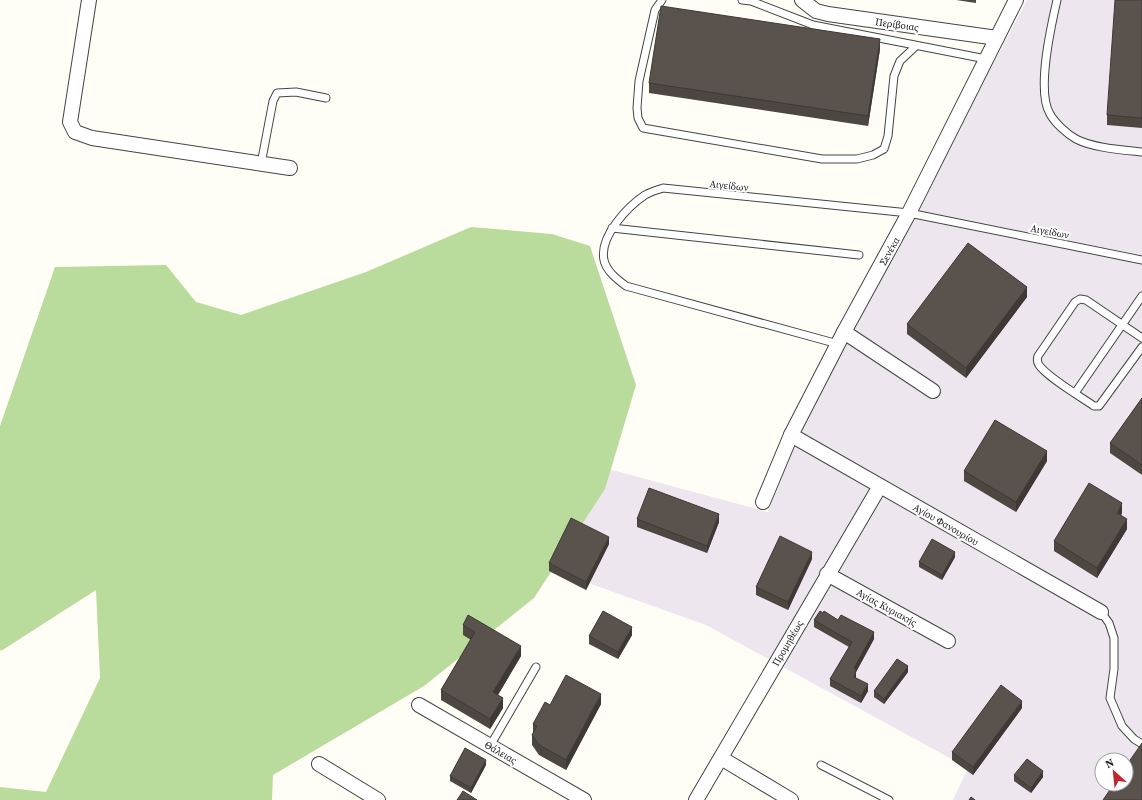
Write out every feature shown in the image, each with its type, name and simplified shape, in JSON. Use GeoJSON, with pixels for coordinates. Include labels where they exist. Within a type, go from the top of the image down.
{"type":"FeatureCollection","features":[{"type":"Feature","properties":{"kind":"street"},"geometry":{"type":"LineString","coordinates":[[89,0],[70,122],[75,132],[92,138],[290,168]]}},
{"type":"Feature","properties":{"kind":"street","name":"Περίβοιας"},"geometry":{"type":"LineString","coordinates":[[802,0],[816,11],[828,14],[997,38]]}},
{"type":"Feature","properties":{"kind":"street","name":"Σενέκα"},"geometry":{"type":"LineString","coordinates":[[763,502],[791,436],[841,338],[910,213],[1016,0]]}},
{"type":"Feature","properties":{"kind":"street"},"geometry":{"type":"LineString","coordinates":[[841,338],[933,391]]}},
{"type":"Feature","properties":{"kind":"street","name":"Αγίου Φανουρίου"},"geometry":{"type":"LineString","coordinates":[[791,436],[1101,612]]}},
{"type":"Feature","properties":{"kind":"street","name":"Προμηθέως"},"geometry":{"type":"LineString","coordinates":[[696,800],[827,574],[880,486]]}},
{"type":"Feature","properties":{"kind":"street","name":"Αγίας Κυριακής"},"geometry":{"type":"LineString","coordinates":[[827,574],[948,640]]}},
{"type":"Feature","properties":{"kind":"street","name":"Θάλειας"},"geometry":{"type":"LineString","coordinates":[[419,705],[584,800]]}},
{"type":"Feature","properties":{"kind":"street"},"geometry":{"type":"LineString","coordinates":[[721,758],[791,800]]}},
{"type":"Feature","properties":{"kind":"street"},"geometry":{"type":"LineString","coordinates":[[319,764],[378,800]]}},
{"type":"Feature","properties":{"kind":"lane"},"geometry":{"type":"LineString","coordinates":[[662,0],[655,10],[639,81],[637,108],[638,118],[643,128],[822,159],[857,159],[873,155],[884,149],[888,136],[894,76],[900,61],[916,46]]}},
{"type":"Feature","properties":{"kind":"lane"},"geometry":{"type":"LineString","coordinates":[[742,0],[751,1],[813,25],[986,59]]}},
{"type":"Feature","properties":{"kind":"lane"},"geometry":{"type":"LineString","coordinates":[[1057,0],[1046,51],[1045,101],[1050,114],[1077,140],[1106,147],[1142,152]]}},
{"type":"Feature","properties":{"kind":"lane"},"geometry":{"type":"LineString","coordinates":[[261,164],[273,101],[277,93],[284,91],[296,92],[326,98]]}},
{"type":"Feature","properties":{"kind":"lane","name":"Αιγείδων"},"geometry":{"type":"LineString","coordinates":[[841,338],[626,286],[614,276],[604,261],[606,239],[612,228],[637,202],[646,194],[663,188],[910,213],[1142,260]]}},
{"type":"Feature","properties":{"kind":"lane"},"geometry":{"type":"LineString","coordinates":[[612,228],[858,255]]}},
{"type":"Feature","properties":{"kind":"lane"},"geometry":{"type":"LineString","coordinates":[[1075,392],[1142,296]]}},
{"type":"Feature","properties":{"kind":"lane"},"geometry":{"type":"LineString","coordinates":[[1142,338],[1086,300],[1080,299],[1075,302],[1038,356],[1037,362],[1039,366],[1049,374],[1094,406],[1099,406],[1142,347]]}},
{"type":"Feature","properties":{"kind":"lane"},"geometry":{"type":"LineString","coordinates":[[1101,612],[1109,623],[1114,638],[1114,669],[1110,698],[1122,726],[1134,739],[1142,744]]}},
{"type":"Feature","properties":{"kind":"lane"},"geometry":{"type":"LineString","coordinates":[[490,746],[536,667]]}},
{"type":"Feature","properties":{"kind":"lane"},"geometry":{"type":"LineString","coordinates":[[821,765],[889,800]]}},
{"type":"Feature","properties":{"kind":"shaded area"},"geometry":{"type":"Polygon","coordinates":[[[1027,0],[1142,0],[1142,800],[953,800],[968,768],[706,625],[535,564],[594,465],[768,512],[803,424],[1027,0]]]}},
{"type":"Feature","properties":{"kind":"green space"},"geometry":{"type":"Polygon","coordinates":[[[471,227],[552,234],[590,246],[636,385],[605,489],[534,598],[424,686],[273,775],[272,800],[0,800],[0,787],[46,792],[100,678],[96,590],[1,651],[0,649],[0,426],[55,267],[166,265],[196,302],[241,315],[366,272],[471,227]]]}},
{"type":"Feature","properties":{"kind":"building"},"geometry":{"type":"Polygon","coordinates":[[[1115,0],[1142,0],[1142,118],[1107,115],[1115,0]]]}},
{"type":"Feature","properties":{"kind":"building"},"geometry":{"type":"Polygon","coordinates":[[[661,6],[880,39],[868,116],[649,83],[661,6]]]}},
{"type":"Feature","properties":{"kind":"building"},"geometry":{"type":"Polygon","coordinates":[[[968,243],[1027,287],[966,368],[907,324],[968,243]]]}},
{"type":"Feature","properties":{"kind":"building"},"geometry":{"type":"Polygon","coordinates":[[[1142,398],[1142,465],[1110,443],[1142,398]]]}},
{"type":"Feature","properties":{"kind":"building"},"geometry":{"type":"Polygon","coordinates":[[[995,420],[1047,451],[1016,502],[964,471],[995,420]]]}},
{"type":"Feature","properties":{"kind":"building"},"geometry":{"type":"Polygon","coordinates":[[[1089,483],[1122,503],[1117,513],[1127,519],[1097,568],[1054,541],[1089,483]]]}},
{"type":"Feature","properties":{"kind":"building"},"geometry":{"type":"Polygon","coordinates":[[[649,488],[719,514],[707,546],[637,519],[649,488]]]}},
{"type":"Feature","properties":{"kind":"building"},"geometry":{"type":"Polygon","coordinates":[[[571,518],[609,537],[586,582],[549,563],[571,518]]]}},
{"type":"Feature","properties":{"kind":"building"},"geometry":{"type":"Polygon","coordinates":[[[780,536],[812,552],[788,602],[756,587],[780,536]]]}},
{"type":"Feature","properties":{"kind":"building"},"geometry":{"type":"Polygon","coordinates":[[[932,539],[955,552],[942,575],[919,562],[932,539]]]}},
{"type":"Feature","properties":{"kind":"building"},"geometry":{"type":"Polygon","coordinates":[[[603,611],[632,627],[618,652],[589,636],[603,611]]]}},
{"type":"Feature","properties":{"kind":"building"},"geometry":{"type":"Polygon","coordinates":[[[820,611],[823,613],[824,611],[838,620],[841,615],[874,632],[854,668],[856,669],[854,677],[868,684],[861,696],[830,679],[852,642],[814,620],[820,611]]]}},
{"type":"Feature","properties":{"kind":"building"},"geometry":{"type":"Polygon","coordinates":[[[468,615],[521,646],[493,692],[503,698],[490,719],[441,690],[475,632],[463,625],[468,615]]]}},
{"type":"Feature","properties":{"kind":"building"},"geometry":{"type":"Polygon","coordinates":[[[897,659],[908,666],[884,699],[874,691],[897,659]]]}},
{"type":"Feature","properties":{"kind":"building"},"geometry":{"type":"Polygon","coordinates":[[[566,675],[601,694],[566,760],[539,745],[532,735],[537,726],[533,724],[545,702],[550,705],[566,675]]]}},
{"type":"Feature","properties":{"kind":"building"},"geometry":{"type":"Polygon","coordinates":[[[1001,685],[1022,701],[973,767],[952,752],[1001,685]]]}},
{"type":"Feature","properties":{"kind":"building"},"geometry":{"type":"Polygon","coordinates":[[[1142,743],[1142,800],[1103,800],[1108,792],[1134,792],[1134,754],[1142,743]]]}},
{"type":"Feature","properties":{"kind":"building"},"geometry":{"type":"Polygon","coordinates":[[[465,748],[486,760],[471,788],[450,776],[465,748]]]}},
{"type":"Feature","properties":{"kind":"building"},"geometry":{"type":"Polygon","coordinates":[[[1027,759],[1043,771],[1031,788],[1014,775],[1027,759]]]}},
{"type":"Feature","properties":{"kind":"building"},"geometry":{"type":"Polygon","coordinates":[[[463,791],[477,800],[457,800],[463,791]]]}}]}
